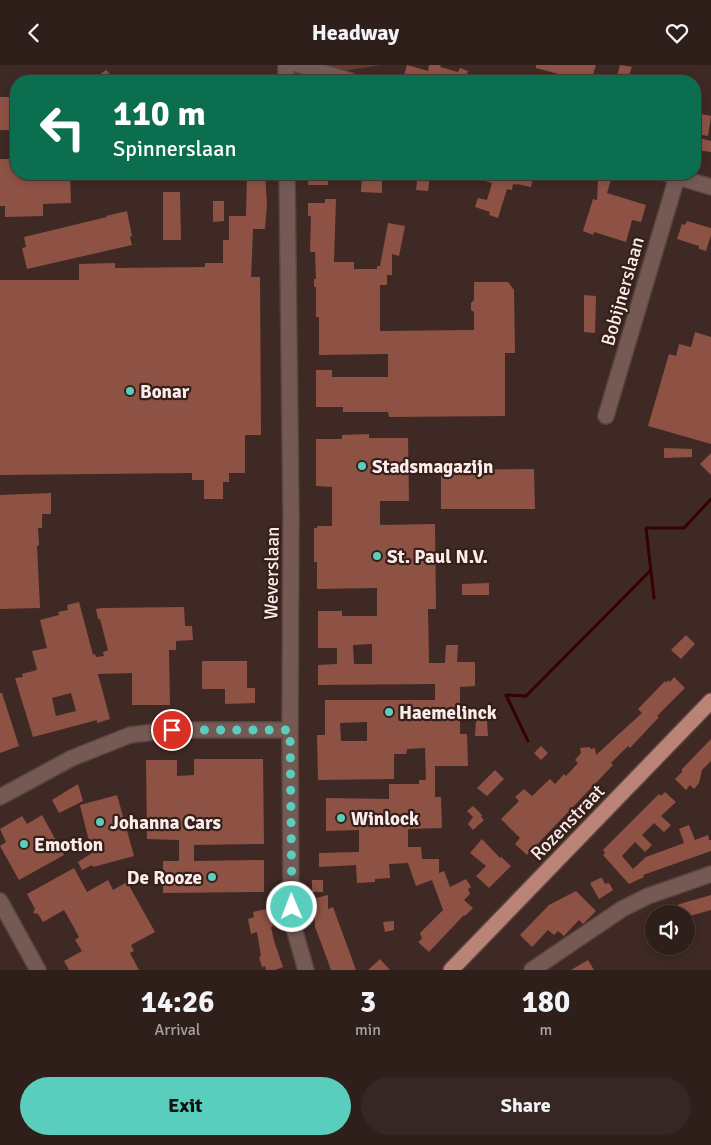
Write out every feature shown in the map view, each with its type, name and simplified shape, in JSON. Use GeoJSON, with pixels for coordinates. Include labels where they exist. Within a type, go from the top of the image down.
{"type":"FeatureCollection","features":[{"type":"Feature","properties":{"kind":"main road","name":"Rozenstraat"},"geometry":{"type":"LineString","coordinates":[[451,970],[711,701]]}},
{"type":"Feature","properties":{"kind":"street"},"geometry":{"type":"LineString","coordinates":[[299,65],[332,75]]}},
{"type":"Feature","properties":{"kind":"street","name":"Weverslaan"},"geometry":{"type":"LineString","coordinates":[[287,180],[292,516],[290,730],[292,907],[295,932],[306,970]]}},
{"type":"Feature","properties":{"kind":"street","name":"Bobijnerslaan"},"geometry":{"type":"LineString","coordinates":[[606,416],[671,180]]}},
{"type":"Feature","properties":{"kind":"street"},"geometry":{"type":"LineString","coordinates":[[688,180],[711,187]]}},
{"type":"Feature","properties":{"kind":"street"},"geometry":{"type":"LineString","coordinates":[[0,797],[72,758],[130,735],[172,730],[290,730]]}},
{"type":"Feature","properties":{"kind":"street"},"geometry":{"type":"LineString","coordinates":[[532,970],[622,909],[648,896],[711,874]]}},
{"type":"Feature","properties":{"kind":"street"},"geometry":{"type":"LineString","coordinates":[[0,901],[38,970]]}},
{"type":"Feature","properties":{"kind":"shaded area"},"geometry":{"type":"Polygon","coordinates":[[[326,65],[382,65],[342,71],[326,65]]]}},
{"type":"Feature","properties":{"kind":"building"},"geometry":{"type":"Polygon","coordinates":[[[407,65],[428,71],[429,65],[441,65],[440,67],[458,72],[460,68],[468,71],[467,75],[404,75],[407,65]]]}},
{"type":"Feature","properties":{"kind":"building"},"geometry":{"type":"Polygon","coordinates":[[[536,65],[596,65],[593,75],[562,75],[536,68],[536,65]]]}},
{"type":"Feature","properties":{"kind":"building"},"geometry":{"type":"Polygon","coordinates":[[[620,65],[632,67],[629,75],[617,75],[620,65]]]}},
{"type":"Feature","properties":{"kind":"building"},"geometry":{"type":"Polygon","coordinates":[[[106,70],[111,75],[99,75],[106,70]]]}},
{"type":"Feature","properties":{"kind":"building"},"geometry":{"type":"Polygon","coordinates":[[[0,97],[10,97],[10,130],[0,130],[0,97]]]}},
{"type":"Feature","properties":{"kind":"building"},"geometry":{"type":"Polygon","coordinates":[[[701,114],[711,116],[708,136],[701,135],[701,114]]]}},
{"type":"Feature","properties":{"kind":"building"},"geometry":{"type":"Polygon","coordinates":[[[701,138],[711,141],[711,152],[701,151],[701,138]]]}},
{"type":"Feature","properties":{"kind":"building"},"geometry":{"type":"Polygon","coordinates":[[[0,159],[10,159],[10,180],[70,180],[71,203],[43,204],[43,216],[5,217],[5,206],[0,206],[0,159]]]}},
{"type":"Feature","properties":{"kind":"building","name":"Bonar"},"geometry":{"type":"Polygon","coordinates":[[[247,180],[265,180],[267,204],[265,229],[253,229],[251,277],[260,277],[261,435],[245,435],[245,473],[229,473],[229,482],[223,482],[223,499],[204,499],[204,480],[192,480],[192,473],[0,475],[0,280],[79,280],[79,264],[115,263],[115,268],[205,267],[205,263],[223,263],[223,240],[229,240],[229,216],[246,216],[247,180]]]}},
{"type":"Feature","properties":{"kind":"building"},"geometry":{"type":"Polygon","coordinates":[[[308,180],[328,180],[328,185],[308,185],[308,180]]]}},
{"type":"Feature","properties":{"kind":"building"},"geometry":{"type":"Polygon","coordinates":[[[362,180],[382,180],[382,193],[361,192],[362,180]]]}},
{"type":"Feature","properties":{"kind":"building"},"geometry":{"type":"Polygon","coordinates":[[[417,180],[429,180],[428,191],[416,190],[417,180]]]}},
{"type":"Feature","properties":{"kind":"building"},"geometry":{"type":"Polygon","coordinates":[[[482,180],[533,180],[531,187],[513,184],[512,190],[507,189],[498,218],[489,215],[490,212],[475,207],[478,198],[487,200],[492,183],[482,180]]]}},
{"type":"Feature","properties":{"kind":"building"},"geometry":{"type":"Polygon","coordinates":[[[611,180],[607,193],[646,205],[641,222],[632,220],[626,242],[594,232],[593,235],[583,231],[593,199],[597,200],[598,181],[611,180]]]}},
{"type":"Feature","properties":{"kind":"building"},"geometry":{"type":"Polygon","coordinates":[[[163,192],[180,192],[181,240],[163,240],[163,192]]]}},
{"type":"Feature","properties":{"kind":"building"},"geometry":{"type":"Polygon","coordinates":[[[325,199],[336,199],[334,262],[354,262],[354,269],[377,269],[377,266],[380,266],[388,223],[405,226],[399,256],[392,254],[392,275],[387,275],[387,285],[380,285],[380,331],[474,330],[474,312],[471,310],[471,303],[474,300],[474,282],[508,282],[514,290],[515,353],[505,353],[505,416],[389,417],[388,412],[343,412],[343,407],[316,407],[316,370],[332,370],[332,377],[388,377],[388,354],[319,355],[319,317],[316,317],[316,287],[314,287],[314,279],[316,279],[315,252],[310,252],[311,216],[308,216],[308,203],[325,203],[325,199]]]}},
{"type":"Feature","properties":{"kind":"building"},"geometry":{"type":"Polygon","coordinates":[[[213,201],[224,201],[224,221],[213,222],[213,201]]]}},
{"type":"Feature","properties":{"kind":"building"},"geometry":{"type":"Polygon","coordinates":[[[127,211],[132,245],[27,269],[22,248],[26,247],[24,237],[127,211]]]}},
{"type":"Feature","properties":{"kind":"building"},"geometry":{"type":"Polygon","coordinates":[[[687,221],[711,228],[706,251],[699,249],[699,246],[677,239],[682,224],[685,225],[687,221]]]}},
{"type":"Feature","properties":{"kind":"building"},"geometry":{"type":"Polygon","coordinates":[[[584,295],[596,296],[595,333],[584,332],[584,295]]]}},
{"type":"Feature","properties":{"kind":"building"},"geometry":{"type":"Polygon","coordinates":[[[695,332],[711,337],[711,444],[648,426],[669,354],[676,356],[679,344],[691,347],[695,332]]]}},
{"type":"Feature","properties":{"kind":"building"},"geometry":{"type":"Polygon","coordinates":[[[369,434],[369,438],[408,438],[409,501],[380,501],[380,525],[435,524],[436,609],[428,609],[429,663],[445,663],[446,645],[458,645],[457,662],[475,662],[475,686],[460,687],[460,734],[467,734],[468,766],[435,766],[435,797],[441,797],[442,828],[408,829],[408,847],[421,847],[422,859],[439,859],[439,873],[444,871],[450,887],[466,879],[471,887],[468,889],[470,894],[464,900],[473,908],[429,952],[418,942],[422,939],[420,933],[443,910],[432,880],[416,886],[408,863],[389,864],[390,878],[375,879],[375,882],[357,883],[356,865],[319,867],[319,853],[359,852],[359,830],[326,831],[326,798],[389,799],[389,784],[419,784],[419,780],[426,780],[425,748],[407,749],[406,754],[394,754],[394,779],[318,780],[317,735],[325,735],[325,700],[435,700],[435,684],[318,685],[318,665],[337,664],[337,648],[318,648],[318,611],[342,611],[342,616],[377,616],[377,588],[317,589],[317,562],[314,562],[314,528],[317,528],[317,526],[332,526],[332,487],[316,486],[316,439],[342,439],[342,435],[369,434]],[[372,644],[353,645],[354,664],[372,664],[372,644]],[[367,722],[340,723],[341,741],[367,741],[367,722]]]}},
{"type":"Feature","properties":{"kind":"building"},"geometry":{"type":"Polygon","coordinates":[[[664,448],[692,449],[692,457],[664,458],[664,448]]]}},
{"type":"Feature","properties":{"kind":"building"},"geometry":{"type":"Polygon","coordinates":[[[711,453],[711,475],[700,464],[711,453]]]}},
{"type":"Feature","properties":{"kind":"building"},"geometry":{"type":"Polygon","coordinates":[[[534,469],[535,509],[441,509],[441,470],[534,469]]]}},
{"type":"Feature","properties":{"kind":"building"},"geometry":{"type":"Polygon","coordinates":[[[51,493],[51,514],[42,514],[42,528],[38,528],[40,608],[0,609],[0,495],[51,493]]]}},
{"type":"Feature","properties":{"kind":"building"},"geometry":{"type":"Polygon","coordinates":[[[489,583],[489,595],[462,595],[462,584],[489,583]]]}},
{"type":"Feature","properties":{"kind":"building"},"geometry":{"type":"Polygon","coordinates":[[[79,602],[93,655],[95,654],[96,657],[104,656],[103,652],[108,650],[96,609],[184,607],[185,626],[192,626],[193,640],[176,641],[176,650],[169,650],[170,705],[132,705],[132,673],[98,674],[110,719],[97,723],[97,720],[33,737],[15,678],[23,677],[22,674],[37,670],[32,651],[47,648],[40,620],[59,615],[58,612],[68,610],[67,605],[79,602]],[[71,693],[52,698],[56,716],[76,711],[71,693]]]}},
{"type":"Feature","properties":{"kind":"building"},"geometry":{"type":"Polygon","coordinates":[[[686,635],[695,644],[681,659],[671,650],[686,635]]]}},
{"type":"Feature","properties":{"kind":"building"},"geometry":{"type":"Polygon","coordinates":[[[202,661],[247,661],[247,688],[255,688],[255,703],[225,704],[225,689],[202,689],[202,661]]]}},
{"type":"Feature","properties":{"kind":"building"},"geometry":{"type":"Polygon","coordinates":[[[674,677],[685,688],[657,716],[659,717],[630,748],[628,746],[611,763],[613,765],[527,855],[515,844],[520,838],[501,819],[519,801],[515,797],[524,789],[532,796],[550,779],[555,784],[564,774],[566,776],[578,763],[575,760],[581,753],[580,748],[595,748],[596,755],[642,713],[638,709],[665,681],[666,683],[668,680],[670,682],[674,677]]]}},
{"type":"Feature","properties":{"kind":"building"},"geometry":{"type":"Polygon","coordinates":[[[0,693],[2,693],[19,746],[0,753],[0,693]]]}},
{"type":"Feature","properties":{"kind":"building"},"geometry":{"type":"Polygon","coordinates":[[[476,720],[487,721],[488,736],[475,736],[476,720]]]}},
{"type":"Feature","properties":{"kind":"building"},"geometry":{"type":"Polygon","coordinates":[[[711,739],[711,761],[702,770],[699,783],[694,789],[690,785],[686,790],[675,779],[711,739]]]}},
{"type":"Feature","properties":{"kind":"building"},"geometry":{"type":"Polygon","coordinates":[[[541,746],[548,753],[541,760],[534,753],[541,746]]]}},
{"type":"Feature","properties":{"kind":"building"},"geometry":{"type":"Polygon","coordinates":[[[194,759],[263,759],[264,844],[194,845],[194,861],[264,860],[264,892],[163,893],[163,861],[179,861],[179,840],[147,839],[146,760],[177,760],[177,776],[194,775],[194,759]]]}},
{"type":"Feature","properties":{"kind":"building"},"geometry":{"type":"Polygon","coordinates":[[[495,770],[504,779],[487,796],[477,788],[495,770]]]}},
{"type":"Feature","properties":{"kind":"building"},"geometry":{"type":"Polygon","coordinates":[[[78,784],[83,801],[59,813],[52,800],[78,784]]]}},
{"type":"Feature","properties":{"kind":"building"},"geometry":{"type":"Polygon","coordinates":[[[665,792],[676,802],[661,816],[671,825],[664,832],[654,823],[642,835],[652,845],[645,852],[635,842],[622,856],[633,869],[646,857],[684,843],[679,829],[689,825],[695,840],[708,835],[709,840],[711,840],[711,851],[643,875],[644,877],[629,884],[603,855],[605,853],[603,850],[659,794],[661,796],[665,792]]]}},
{"type":"Feature","properties":{"kind":"building"},"geometry":{"type":"Polygon","coordinates":[[[117,795],[134,856],[93,867],[92,865],[82,870],[78,862],[92,853],[80,805],[117,795]]]}},
{"type":"Feature","properties":{"kind":"building"},"geometry":{"type":"Polygon","coordinates":[[[473,806],[482,815],[481,817],[484,820],[473,830],[468,824],[473,817],[467,811],[473,806]]]}},
{"type":"Feature","properties":{"kind":"building"},"geometry":{"type":"Polygon","coordinates":[[[42,815],[64,855],[19,880],[0,846],[6,842],[0,829],[22,816],[27,824],[42,815]]]}},
{"type":"Feature","properties":{"kind":"building"},"geometry":{"type":"Polygon","coordinates":[[[482,839],[500,858],[511,866],[489,888],[476,876],[486,866],[470,853],[482,839]]]}},
{"type":"Feature","properties":{"kind":"building"},"geometry":{"type":"Polygon","coordinates":[[[74,868],[87,892],[108,880],[113,890],[127,882],[155,932],[131,945],[134,951],[130,953],[139,970],[69,970],[64,961],[82,951],[75,940],[79,937],[72,924],[64,910],[43,922],[38,914],[33,913],[35,909],[27,894],[74,868]]]}},
{"type":"Feature","properties":{"kind":"building"},"geometry":{"type":"Polygon","coordinates":[[[602,878],[605,884],[609,883],[613,890],[599,899],[590,883],[602,878]]]}},
{"type":"Feature","properties":{"kind":"building"},"geometry":{"type":"Polygon","coordinates":[[[312,880],[323,880],[323,892],[312,892],[312,880]]]}},
{"type":"Feature","properties":{"kind":"building"},"geometry":{"type":"Polygon","coordinates":[[[576,891],[596,911],[583,924],[579,920],[564,936],[558,931],[554,935],[548,930],[532,947],[520,935],[549,905],[576,891]]]}},
{"type":"Feature","properties":{"kind":"building"},"geometry":{"type":"Polygon","coordinates":[[[328,895],[328,909],[333,907],[356,970],[331,970],[315,927],[314,908],[312,908],[312,899],[328,895]]]}},
{"type":"Feature","properties":{"kind":"building"},"geometry":{"type":"Polygon","coordinates":[[[711,895],[711,910],[695,914],[695,905],[678,905],[711,895]]]}},
{"type":"Feature","properties":{"kind":"building"},"geometry":{"type":"Polygon","coordinates":[[[266,909],[268,916],[270,915],[274,941],[283,967],[275,970],[266,970],[265,966],[262,967],[259,957],[261,956],[257,932],[251,934],[248,919],[254,917],[253,912],[266,909]]]}},
{"type":"Feature","properties":{"kind":"building"},"geometry":{"type":"Polygon","coordinates":[[[394,921],[394,930],[385,932],[383,922],[394,921]]]}},
{"type":"Feature","properties":{"kind":"building"},"geometry":{"type":"Polygon","coordinates":[[[380,959],[390,970],[368,970],[380,959]]]}},
{"type":"Feature","properties":{"kind":"building"},"geometry":{"type":"Polygon","coordinates":[[[588,960],[594,970],[571,970],[588,960]]]}},
{"type":"Feature","properties":{"kind":"waterway"},"geometry":{"type":"LineString","coordinates":[[654,598],[646,528],[684,528],[711,499]]}},
{"type":"Feature","properties":{"kind":"waterway"},"geometry":{"type":"LineString","coordinates":[[528,741],[506,695],[526,696],[650,571]]}},
{"type":"Feature","properties":{"kind":"place","name":"Bonar"},"geometry":{"type":"Point","coordinates":[130,391]}},
{"type":"Feature","properties":{"kind":"place","name":"Stadsmagazijn"},"geometry":{"type":"Point","coordinates":[362,466]}},
{"type":"Feature","properties":{"kind":"place","name":"St. Paul N.V."},"geometry":{"type":"Point","coordinates":[377,556]}},
{"type":"Feature","properties":{"kind":"place","name":"Haemelinck"},"geometry":{"type":"Point","coordinates":[389,712]}},
{"type":"Feature","properties":{"kind":"place","name":"Winlock"},"geometry":{"type":"Point","coordinates":[341,818]}},
{"type":"Feature","properties":{"kind":"place","name":"Johanna Cars"},"geometry":{"type":"Point","coordinates":[100,822]}},
{"type":"Feature","properties":{"kind":"place","name":"Emotion"},"geometry":{"type":"Point","coordinates":[24,844]}},
{"type":"Feature","properties":{"kind":"place","name":"De Rooze"},"geometry":{"type":"Point","coordinates":[212,877]}},
{"type":"Feature","properties":{"kind":"route"},"geometry":{"type":"LineString","coordinates":[[172,730],[290,730],[292,907]]}}]}
